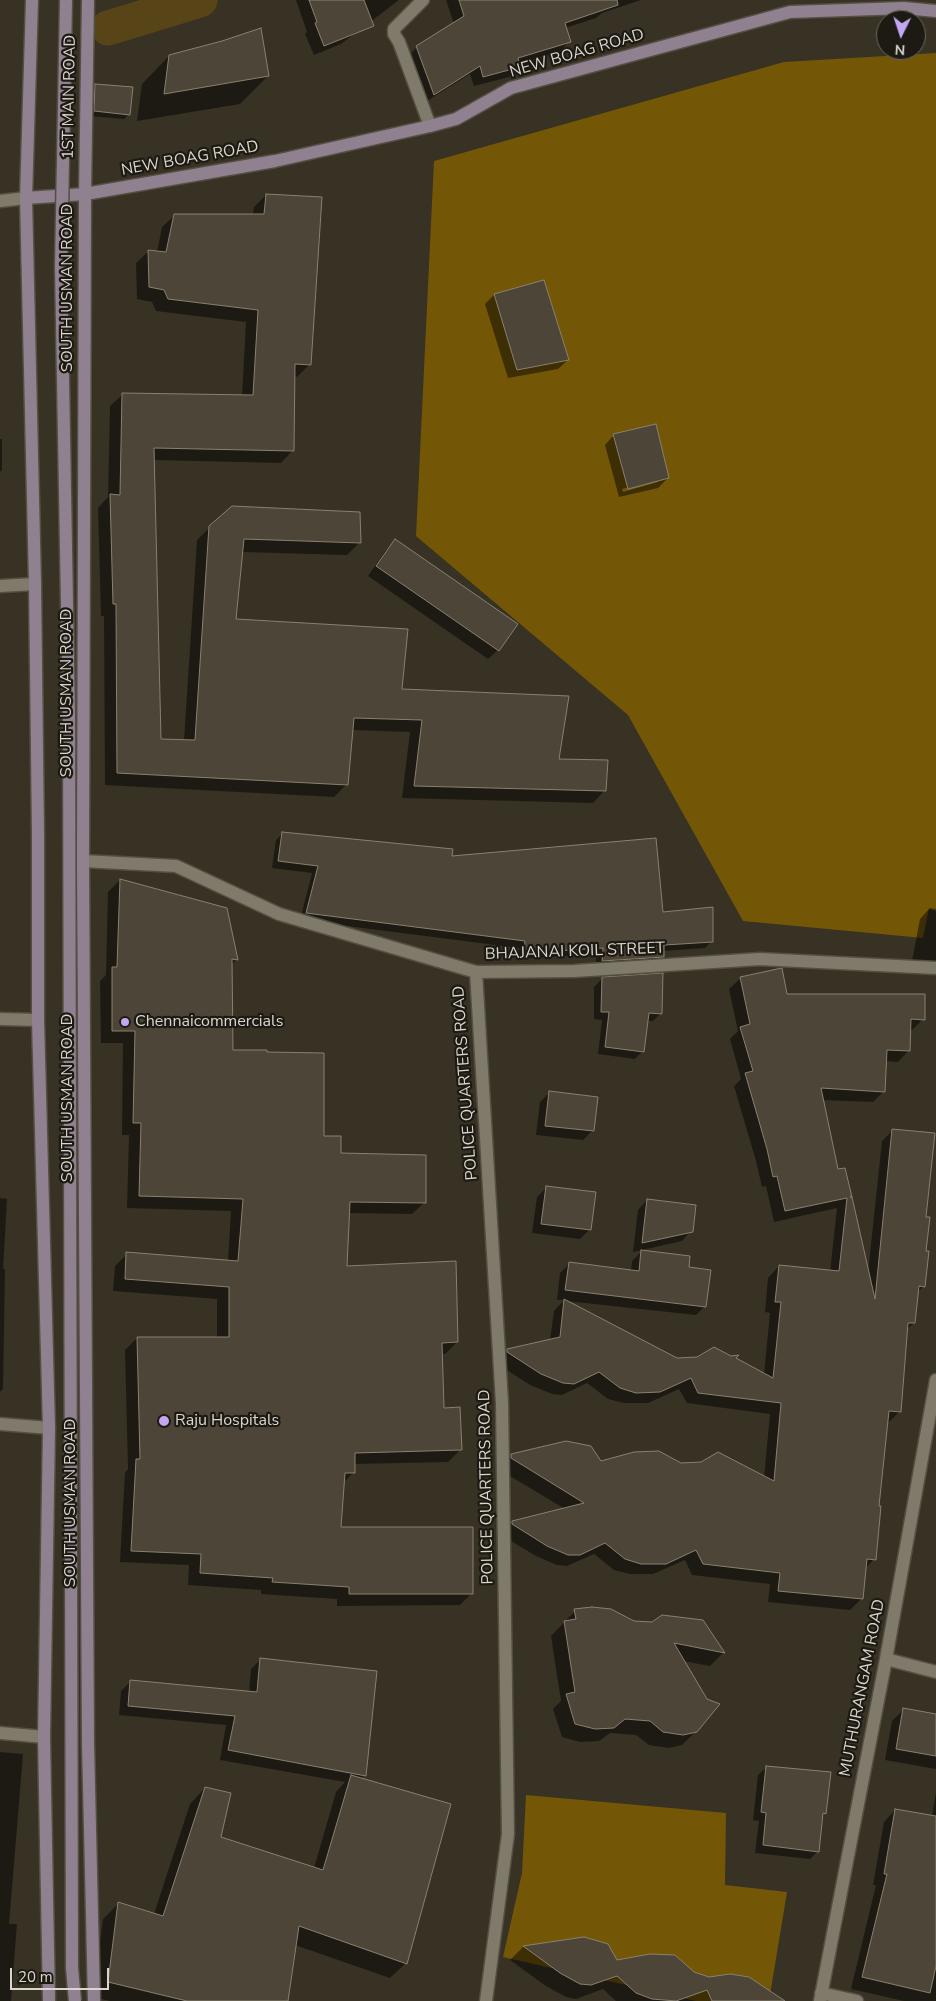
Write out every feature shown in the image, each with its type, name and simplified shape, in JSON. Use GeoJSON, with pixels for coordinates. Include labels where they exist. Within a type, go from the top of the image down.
{"type":"FeatureCollection","features":[{"type":"Feature","properties":{"kind":"main road","name":"SOUTH USMAN ROAD"},"geometry":{"type":"LineString","coordinates":[[32,0],[26,198],[35,584],[38,1020],[49,1428],[44,1738],[49,2001]]}},
{"type":"Feature","properties":{"kind":"main road"},"geometry":{"type":"LineString","coordinates":[[66,0],[61,267],[69,716],[72,1968],[76,2001]]}},
{"type":"Feature","properties":{"kind":"main road","name":"1ST MAIN ROAD"},"geometry":{"type":"LineString","coordinates":[[85,194],[88,0]]}},
{"type":"Feature","properties":{"kind":"main road","name":"NEW BOAG ROAD"},"geometry":{"type":"LineString","coordinates":[[26,198],[85,194],[275,161],[430,126],[456,119],[511,88],[790,12],[904,4],[936,11]]}},
{"type":"Feature","properties":{"kind":"main road","name":"SOUTH USMAN ROAD"},"geometry":{"type":"LineString","coordinates":[[85,194],[83,861],[88,1743],[94,2001]]}},
{"type":"Feature","properties":{"kind":"street"},"geometry":{"type":"LineString","coordinates":[[423,0],[394,29],[394,34],[399,42],[430,126]]}},
{"type":"Feature","properties":{"kind":"street"},"geometry":{"type":"LineString","coordinates":[[0,201],[26,198]]}},
{"type":"Feature","properties":{"kind":"street"},"geometry":{"type":"LineString","coordinates":[[0,586],[35,584]]}},
{"type":"Feature","properties":{"kind":"street","name":"BHAJANAI KOIL STREET"},"geometry":{"type":"LineString","coordinates":[[83,861],[176,866],[279,914],[476,972],[574,971],[760,959],[936,968]]}},
{"type":"Feature","properties":{"kind":"street","name":"POLICE QUARTERS ROAD"},"geometry":{"type":"LineString","coordinates":[[476,972],[502,1403],[508,1834],[486,2001]]}},
{"type":"Feature","properties":{"kind":"street"},"geometry":{"type":"LineString","coordinates":[[0,1018],[38,1020]]}},
{"type":"Feature","properties":{"kind":"street","name":"MUTHURANGAM ROAD"},"geometry":{"type":"LineString","coordinates":[[820,1997],[886,1659],[936,1380]]}},
{"type":"Feature","properties":{"kind":"street"},"geometry":{"type":"LineString","coordinates":[[0,1424],[49,1428]]}},
{"type":"Feature","properties":{"kind":"street"},"geometry":{"type":"LineString","coordinates":[[886,1659],[936,1672]]}},
{"type":"Feature","properties":{"kind":"street"},"geometry":{"type":"LineString","coordinates":[[0,1733],[44,1738]]}},
{"type":"Feature","properties":{"kind":"street"},"geometry":{"type":"LineString","coordinates":[[820,1997],[857,2001]]}},
{"type":"Feature","properties":{"kind":"shaded area"},"geometry":{"type":"Polygon","coordinates":[[[936,53],[936,909],[929,908],[923,938],[743,921],[628,715],[416,536],[434,161],[784,62],[876,57],[876,60],[926,60],[926,54],[936,53]]]}},
{"type":"Feature","properties":{"kind":"shaded area"},"geometry":{"type":"Polygon","coordinates":[[[526,1795],[726,1813],[725,1885],[787,1892],[769,2001],[696,2001],[503,1957],[522,1873],[526,1795]]]}},
{"type":"Feature","properties":{"kind":"building"},"geometry":{"type":"Polygon","coordinates":[[[309,0],[364,0],[374,26],[324,46],[309,0]]]}},
{"type":"Feature","properties":{"kind":"building"},"geometry":{"type":"Polygon","coordinates":[[[459,0],[617,0],[618,5],[565,23],[571,42],[518,58],[520,67],[483,77],[480,66],[434,95],[416,46],[464,16],[459,0]]]}},
{"type":"Feature","properties":{"kind":"building"},"geometry":{"type":"Polygon","coordinates":[[[261,28],[269,76],[164,94],[169,55],[261,28]]]}},
{"type":"Feature","properties":{"kind":"building"},"geometry":{"type":"Polygon","coordinates":[[[95,84],[133,87],[130,115],[94,111],[95,84]]]}},
{"type":"Feature","properties":{"kind":"building"},"geometry":{"type":"Polygon","coordinates":[[[266,194],[322,197],[311,365],[295,364],[294,451],[154,448],[161,739],[195,740],[209,526],[232,506],[360,512],[361,543],[244,539],[236,619],[408,629],[402,689],[569,696],[559,759],[608,760],[606,791],[414,786],[422,720],[354,718],[348,785],[117,773],[116,604],[113,604],[110,494],[120,495],[122,393],[253,395],[258,310],[168,299],[164,290],[149,287],[148,250],[166,252],[174,214],[264,214],[266,194]]]}},
{"type":"Feature","properties":{"kind":"building"},"geometry":{"type":"Polygon","coordinates":[[[544,280],[569,360],[517,370],[494,294],[544,280]]]}},
{"type":"Feature","properties":{"kind":"building"},"geometry":{"type":"Polygon","coordinates":[[[656,424],[669,478],[628,489],[613,434],[656,424]]]}},
{"type":"Feature","properties":{"kind":"building"},"geometry":{"type":"Polygon","coordinates":[[[395,539],[518,624],[499,651],[376,566],[395,539]]]}},
{"type":"Feature","properties":{"kind":"building"},"geometry":{"type":"Polygon","coordinates":[[[282,832],[453,849],[452,856],[656,838],[663,912],[713,907],[713,942],[664,945],[664,957],[602,961],[603,948],[524,953],[525,941],[306,913],[318,866],[278,861],[282,832]]]}},
{"type":"Feature","properties":{"kind":"building"},"geometry":{"type":"Polygon","coordinates":[[[120,879],[227,908],[238,960],[232,959],[233,1050],[324,1053],[324,1136],[341,1136],[341,1153],[426,1155],[426,1203],[350,1202],[347,1266],[456,1261],[458,1342],[442,1343],[444,1408],[460,1407],[462,1450],[355,1453],[355,1473],[345,1473],[341,1527],[473,1527],[473,1594],[349,1594],[349,1587],[272,1582],[273,1578],[200,1573],[201,1554],[131,1551],[136,1459],[140,1459],[137,1337],[229,1337],[229,1287],[125,1279],[126,1252],[238,1261],[243,1199],[139,1196],[141,1123],[133,1123],[135,1031],[112,1031],[112,967],[117,967],[120,879]]]}},
{"type":"Feature","properties":{"kind":"building"},"geometry":{"type":"Polygon","coordinates":[[[782,968],[787,994],[925,994],[925,1020],[911,1019],[910,1051],[887,1050],[885,1092],[821,1088],[838,1169],[845,1168],[875,1299],[892,1129],[935,1133],[926,1217],[930,1217],[926,1251],[929,1251],[925,1287],[919,1286],[915,1323],[908,1323],[901,1412],[889,1411],[879,1506],[881,1506],[876,1560],[867,1559],[863,1599],[778,1591],[780,1573],[703,1564],[696,1550],[666,1564],[641,1564],[625,1559],[605,1543],[580,1555],[568,1555],[547,1546],[512,1524],[512,1521],[584,1503],[511,1458],[511,1454],[566,1441],[591,1446],[601,1461],[634,1452],[659,1451],[681,1463],[701,1462],[718,1452],[774,1481],[781,1403],[698,1393],[691,1378],[660,1392],[636,1393],[620,1388],[599,1372],[574,1384],[563,1383],[541,1374],[507,1352],[507,1349],[560,1337],[564,1299],[677,1358],[697,1357],[714,1347],[731,1356],[739,1355],[736,1358],[773,1378],[781,1302],[775,1302],[779,1265],[839,1271],[847,1198],[785,1211],[777,1176],[773,1177],[745,1073],[753,1071],[740,1027],[750,1024],[740,977],[782,968]]]}},
{"type":"Feature","properties":{"kind":"building"},"geometry":{"type":"Polygon","coordinates":[[[663,973],[662,1014],[649,1013],[644,1052],[605,1047],[609,1012],[601,1012],[602,977],[663,973]]]}},
{"type":"Feature","properties":{"kind":"building"},"geometry":{"type":"Polygon","coordinates":[[[549,1091],[598,1097],[594,1131],[545,1126],[549,1091]]]}},
{"type":"Feature","properties":{"kind":"building"},"geometry":{"type":"Polygon","coordinates":[[[546,1186],[596,1192],[591,1230],[541,1224],[546,1186]]]}},
{"type":"Feature","properties":{"kind":"building"},"geometry":{"type":"Polygon","coordinates":[[[647,1199],[696,1205],[693,1232],[642,1243],[647,1199]]]}},
{"type":"Feature","properties":{"kind":"building"},"geometry":{"type":"Polygon","coordinates":[[[641,1250],[690,1256],[689,1267],[711,1270],[706,1307],[565,1290],[569,1262],[639,1271],[641,1250]]]}},
{"type":"Feature","properties":{"kind":"building"},"geometry":{"type":"Polygon","coordinates":[[[592,1607],[611,1609],[634,1621],[652,1622],[662,1615],[703,1620],[725,1653],[674,1643],[707,1699],[720,1704],[697,1732],[683,1735],[663,1732],[650,1721],[625,1719],[614,1728],[595,1729],[575,1724],[566,1694],[575,1692],[564,1621],[576,1619],[574,1609],[592,1607]]]}},
{"type":"Feature","properties":{"kind":"building"},"geometry":{"type":"Polygon","coordinates":[[[260,1658],[377,1671],[366,1776],[228,1750],[235,1716],[128,1706],[130,1680],[257,1692],[260,1658]]]}},
{"type":"Feature","properties":{"kind":"building"},"geometry":{"type":"Polygon","coordinates":[[[903,1708],[936,1714],[936,1756],[896,1749],[903,1708]]]}},
{"type":"Feature","properties":{"kind":"building"},"geometry":{"type":"Polygon","coordinates":[[[766,1766],[831,1772],[826,1814],[823,1813],[819,1852],[763,1845],[766,1813],[761,1812],[766,1766]]]}},
{"type":"Feature","properties":{"kind":"building"},"geometry":{"type":"Polygon","coordinates":[[[351,1775],[451,1804],[407,1964],[299,1926],[288,2001],[187,2001],[108,1982],[118,1902],[163,1916],[205,1787],[231,1793],[221,1837],[323,1870],[351,1775]]]}},
{"type":"Feature","properties":{"kind":"building"},"geometry":{"type":"Polygon","coordinates":[[[895,1809],[936,1816],[936,1966],[930,1993],[862,1977],[887,1874],[884,1874],[895,1809]]]}},
{"type":"Feature","properties":{"kind":"building"},"geometry":{"type":"Polygon","coordinates":[[[584,1937],[608,1944],[617,1960],[650,1954],[675,1955],[694,1972],[709,1977],[730,1974],[749,1977],[785,2001],[712,2001],[707,1990],[676,2001],[652,1999],[636,1993],[617,1976],[591,1985],[580,1984],[560,1973],[523,1946],[584,1937]]]}},
{"type":"Feature","properties":{"kind":"waterway"},"geometry":{"type":"LineString","coordinates":[[108,28],[200,0]]}},
{"type":"Feature","properties":{"kind":"place","name":"Chennaicommercials"},"geometry":{"type":"Point","coordinates":[125,1022]}},
{"type":"Feature","properties":{"kind":"place","name":"Raju Hospitals"},"geometry":{"type":"Point","coordinates":[164,1421]}}]}
